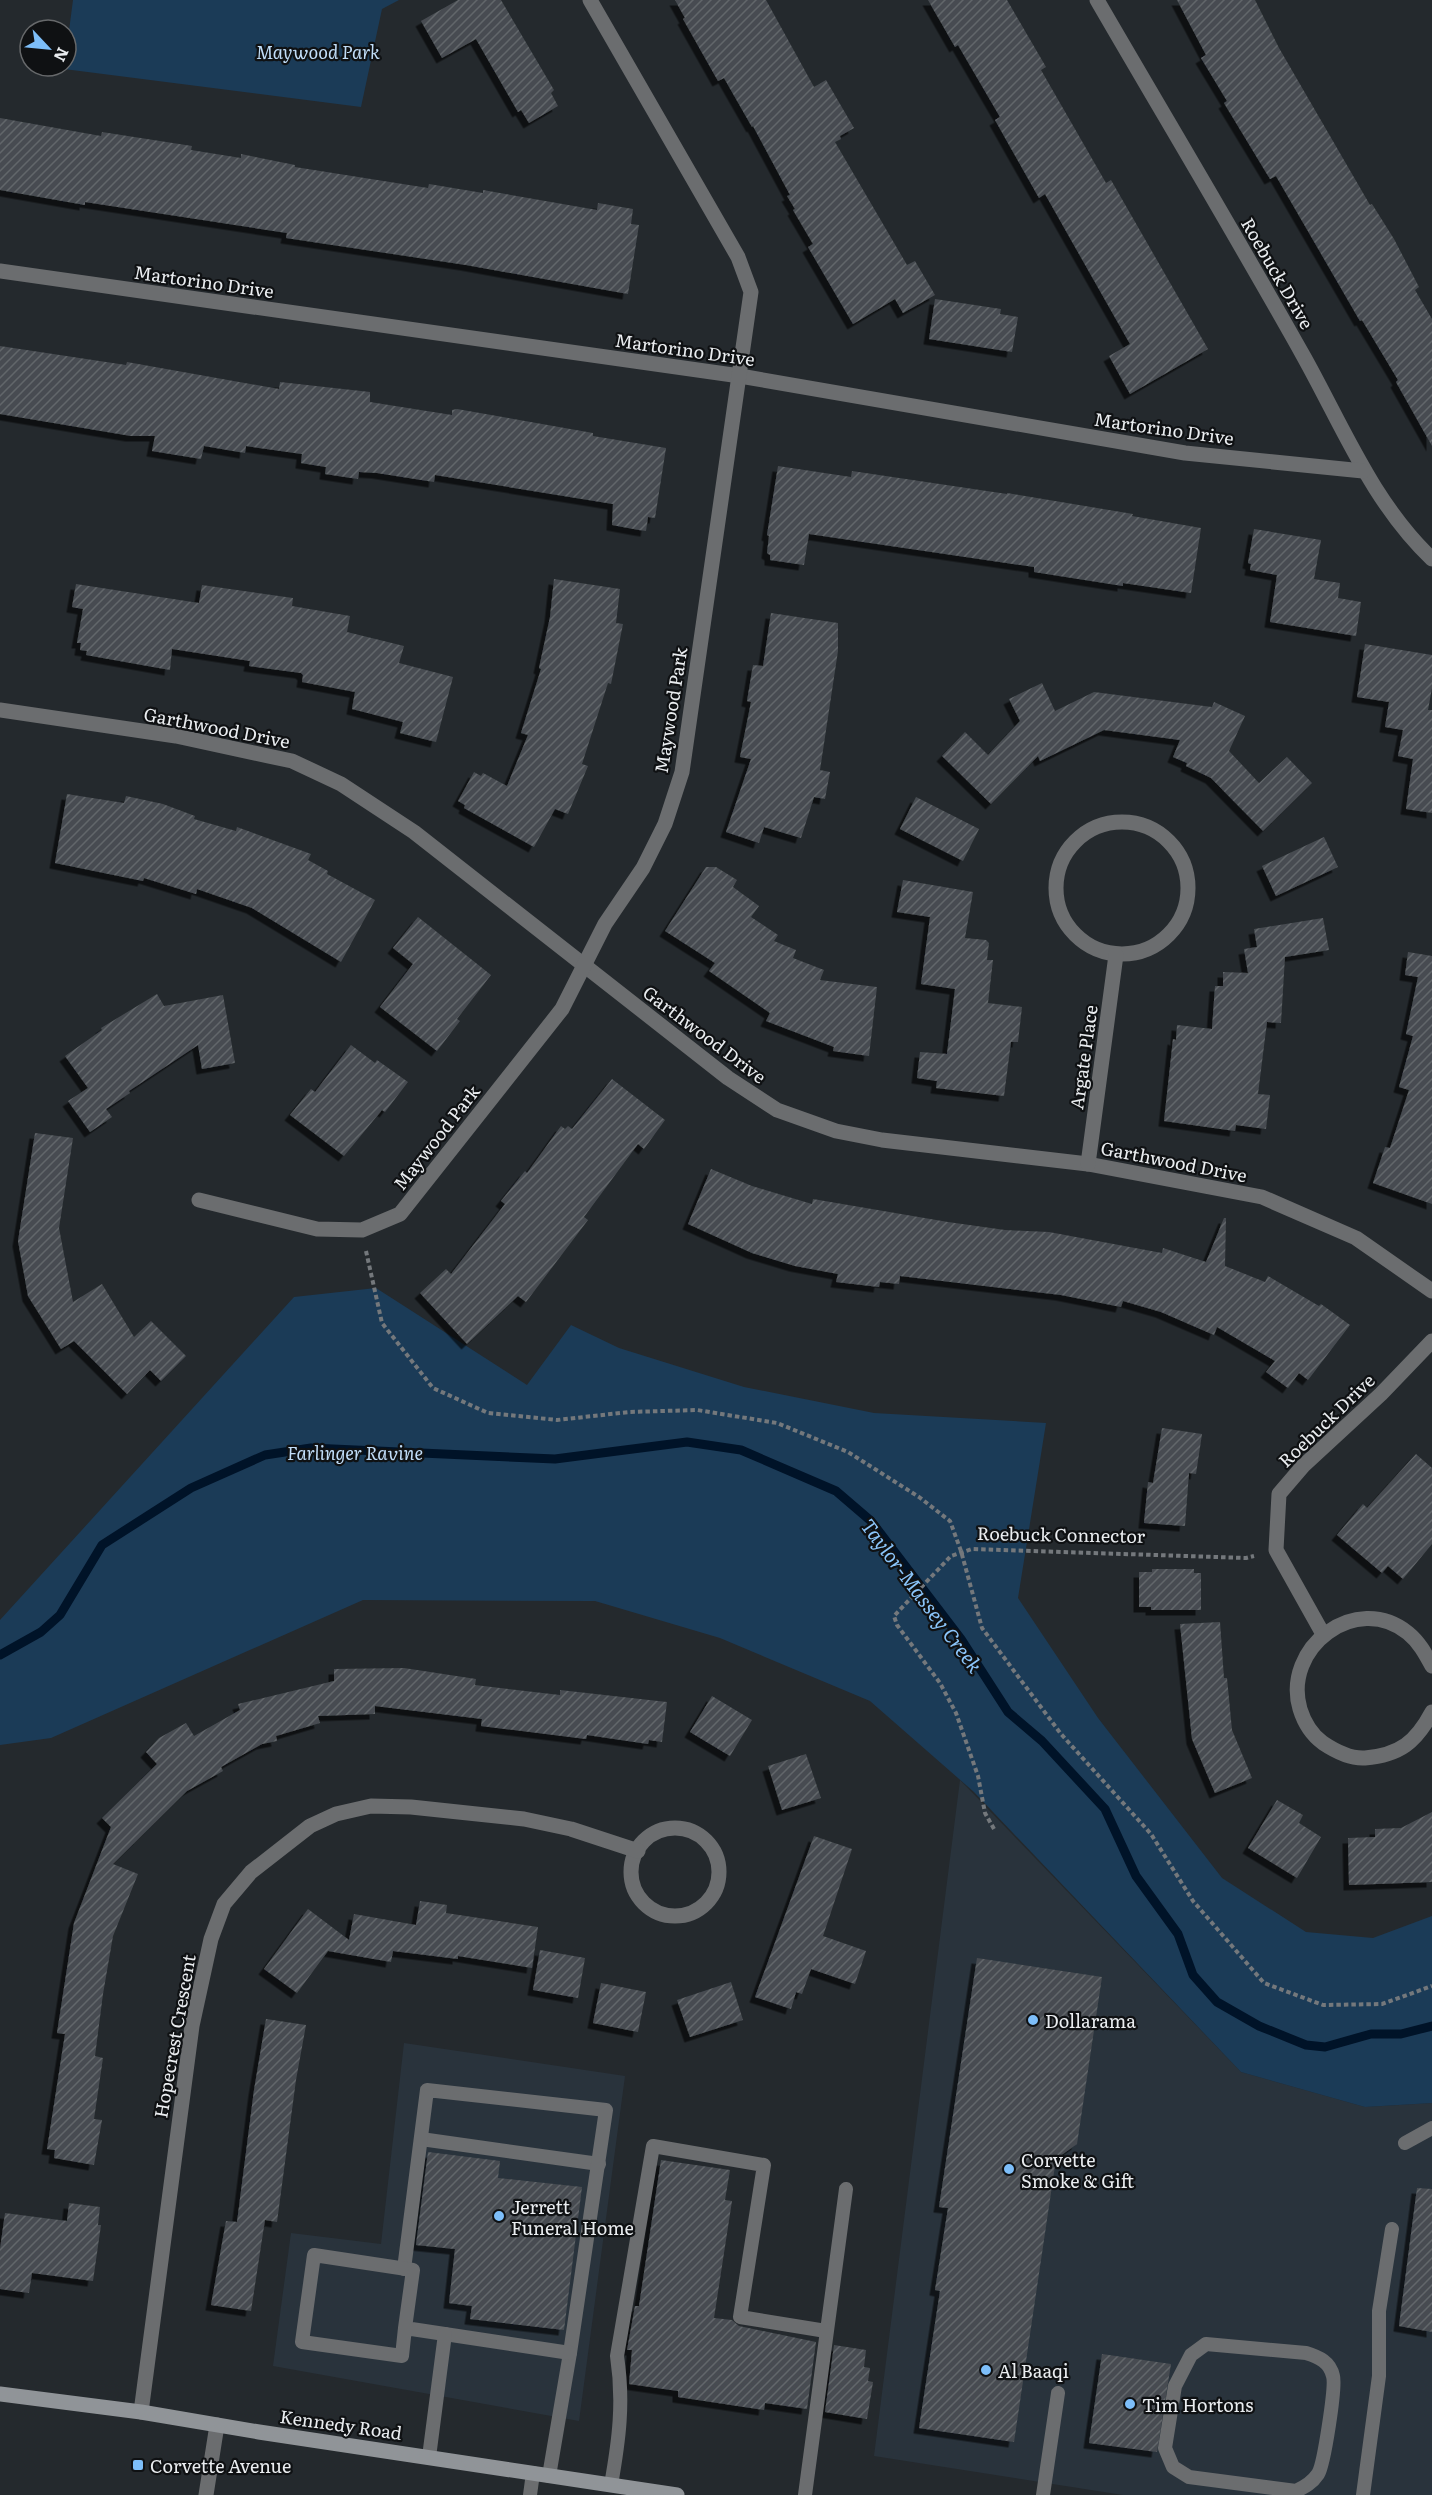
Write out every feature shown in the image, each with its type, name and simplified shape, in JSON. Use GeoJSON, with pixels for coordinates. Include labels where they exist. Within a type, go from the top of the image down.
{"type":"FeatureCollection","features":[{"type":"Feature","properties":{"kind":"main road","name":"Kennedy Road"},"geometry":{"type":"LineString","coordinates":[[0,2394],[141,2412],[658,2494],[677,2495]]}},
{"type":"Feature","properties":{"kind":"street","name":"Maywood Park"},"geometry":{"type":"LineString","coordinates":[[199,1200],[317,1229],[362,1230],[400,1214],[425,1186],[431,1174],[562,1009],[605,924],[647,859],[665,824],[681,772],[751,292],[738,257],[590,0]]}},
{"type":"Feature","properties":{"kind":"street","name":"Roebuck Drive"},"geometry":{"type":"LineString","coordinates":[[1097,0],[1305,359],[1363,471],[1410,538],[1432,559]]}},
{"type":"Feature","properties":{"kind":"street","name":"Martorino Drive"},"geometry":{"type":"LineString","coordinates":[[0,271],[740,376],[1185,453],[1363,471]]}},
{"type":"Feature","properties":{"kind":"street","name":"Garthwood Drive"},"geometry":{"type":"LineString","coordinates":[[0,710],[176,736],[292,761],[341,784],[414,832],[728,1078],[777,1110],[836,1131],[882,1140],[1088,1164],[1262,1197],[1356,1238],[1432,1291]]}},
{"type":"Feature","properties":{"kind":"street"},"geometry":{"type":"LineString","coordinates":[[1133,821],[1154,829],[1172,843],[1184,862],[1188,884],[1186,907],[1176,927],[1160,942],[1139,952],[1116,955],[1096,949],[1078,938],[1064,921],[1056,901],[1056,879],[1062,859],[1074,841],[1091,828],[1111,822],[1133,821]]}},
{"type":"Feature","properties":{"kind":"street","name":"Argate Place"},"geometry":{"type":"LineString","coordinates":[[1088,1164],[1116,955]]}},
{"type":"Feature","properties":{"kind":"street","name":"Roebuck Drive"},"geometry":{"type":"LineString","coordinates":[[1276,1550],[1279,1494],[1303,1466],[1389,1386],[1432,1341]]}},
{"type":"Feature","properties":{"kind":"street"},"geometry":{"type":"LineString","coordinates":[[1276,1550],[1323,1634]]}},
{"type":"Feature","properties":{"kind":"street"},"geometry":{"type":"LineString","coordinates":[[1432,1666],[1422,1647],[1407,1632],[1387,1622],[1365,1619],[1343,1623],[1323,1634],[1308,1652],[1298,1674],[1297,1698],[1304,1720],[1318,1740],[1338,1752],[1361,1758],[1384,1756],[1406,1746],[1422,1731],[1432,1712]]}},
{"type":"Feature","properties":{"kind":"street","name":"Hopecrest Crescent"},"geometry":{"type":"LineString","coordinates":[[141,2412],[192,2026],[211,1939],[224,1904],[251,1872],[310,1826],[336,1814],[371,1806],[411,1807],[524,1819],[571,1829],[638,1851]]}},
{"type":"Feature","properties":{"kind":"street"},"geometry":{"type":"LineString","coordinates":[[673,1827],[694,1832],[712,1846],[718,1860],[720,1874],[717,1889],[698,1911],[684,1916],[669,1917],[656,1913],[644,1904],[635,1892],[630,1878],[631,1863],[638,1851],[645,1838],[658,1830],[673,1827]]}},
{"type":"Feature","properties":{"kind":"street"},"geometry":{"type":"LineString","coordinates":[[206,2495],[217,2425]]}},
{"type":"Feature","properties":{"kind":"lane"},"geometry":{"type":"LineString","coordinates":[[404,2269],[427,2090],[606,2110],[570,2354],[549,2476]]}},
{"type":"Feature","properties":{"kind":"lane"},"geometry":{"type":"LineString","coordinates":[[1405,2143],[1432,2128]]}},
{"type":"Feature","properties":{"kind":"lane"},"geometry":{"type":"LineString","coordinates":[[421,2139],[598,2164]]}},
{"type":"Feature","properties":{"kind":"lane"},"geometry":{"type":"LineString","coordinates":[[611,2485],[621,2432],[620,2376],[617,2356],[653,2146],[764,2165],[740,2317],[826,2331]]}},
{"type":"Feature","properties":{"kind":"lane"},"geometry":{"type":"LineString","coordinates":[[805,2495],[846,2189]]}},
{"type":"Feature","properties":{"kind":"lane"},"geometry":{"type":"LineString","coordinates":[[1363,2495],[1379,2376],[1379,2311],[1392,2229]]}},
{"type":"Feature","properties":{"kind":"lane"},"geometry":{"type":"LineString","coordinates":[[314,2255],[413,2270],[405,2328],[402,2356],[302,2342],[314,2255]]}},
{"type":"Feature","properties":{"kind":"lane"},"geometry":{"type":"LineString","coordinates":[[405,2328],[570,2354]]}},
{"type":"Feature","properties":{"kind":"lane"},"geometry":{"type":"LineString","coordinates":[[429,2457],[445,2334]]}},
{"type":"Feature","properties":{"kind":"lane"},"geometry":{"type":"LineString","coordinates":[[1206,2344],[1306,2353],[1320,2357],[1328,2365],[1334,2378],[1323,2459],[1319,2473],[1309,2485],[1296,2491],[1189,2477],[1173,2467],[1166,2448],[1175,2386],[1191,2355],[1206,2344]]}},
{"type":"Feature","properties":{"kind":"lane"},"geometry":{"type":"LineString","coordinates":[[1043,2495],[1058,2393]]}},
{"type":"Feature","properties":{"kind":"lane"},"geometry":{"type":"LineString","coordinates":[[530,2495],[533,2473]]}},
{"type":"Feature","properties":{"kind":"path"},"geometry":{"type":"LineString","coordinates":[[362,1230],[382,1323],[433,1388],[488,1413],[557,1420],[629,1412],[697,1410],[777,1424],[848,1452],[919,1497],[950,1521],[961,1551],[982,1628],[1061,1734],[1151,1834],[1193,1901],[1264,1983],[1323,2005],[1382,2004],[1432,1986]]}},
{"type":"Feature","properties":{"kind":"path","name":"Roebuck Connector"},"geometry":{"type":"LineString","coordinates":[[994,1829],[985,1813],[978,1776],[956,1713],[940,1683],[897,1625],[894,1616],[951,1556],[961,1551],[994,1550],[1246,1558],[1276,1550]]}},
{"type":"Feature","properties":{"kind":"shaded area"},"geometry":{"type":"Polygon","coordinates":[[[960,1780],[1241,2072],[1365,2107],[1432,2103],[1432,2495],[1123,2495],[874,2456],[960,1780]]]}},
{"type":"Feature","properties":{"kind":"shaded area"},"geometry":{"type":"Polygon","coordinates":[[[404,2043],[625,2076],[579,2421],[273,2366],[291,2233],[381,2244],[404,2043]]]}},
{"type":"Feature","properties":{"kind":"green space","name":"Maywood Park"},"geometry":{"type":"Polygon","coordinates":[[[73,0],[399,0],[382,9],[361,107],[78,71],[78,18],[71,18],[73,0]]]}},
{"type":"Feature","properties":{"kind":"green space","name":"Farlinger Ravine"},"geometry":{"type":"Polygon","coordinates":[[[376,1288],[527,1385],[571,1325],[619,1348],[744,1387],[874,1413],[1046,1423],[1018,1598],[1098,1718],[1222,1878],[1306,1932],[1373,1938],[1432,1916],[1432,2103],[1365,2107],[1241,2072],[974,1792],[870,1701],[720,1638],[595,1601],[363,1600],[51,1738],[0,1745],[0,1620],[294,1297],[376,1288]]]}},
{"type":"Feature","properties":{"kind":"building"},"geometry":{"type":"Polygon","coordinates":[[[458,0],[501,0],[554,90],[551,93],[558,106],[529,123],[521,110],[518,112],[476,39],[442,58],[421,21],[458,0]]]}},
{"type":"Feature","properties":{"kind":"building"},"geometry":{"type":"Polygon","coordinates":[[[675,0],[766,0],[814,87],[826,80],[854,128],[840,136],[841,139],[835,142],[907,265],[915,261],[935,295],[903,313],[895,299],[853,324],[808,247],[813,244],[793,210],[795,209],[787,196],[790,195],[753,126],[724,78],[718,81],[683,19],[685,18],[675,0]]]}},
{"type":"Feature","properties":{"kind":"building"},"geometry":{"type":"Polygon","coordinates":[[[928,0],[1007,0],[1046,67],[1041,70],[1106,183],[1111,180],[1208,349],[1130,394],[1109,356],[1130,344],[1045,194],[1039,198],[995,120],[1000,117],[958,45],[955,47],[928,0]]]}},
{"type":"Feature","properties":{"kind":"building"},"geometry":{"type":"Polygon","coordinates":[[[1177,0],[1255,0],[1279,48],[1370,205],[1372,204],[1394,239],[1419,287],[1415,290],[1432,319],[1432,446],[1396,382],[1398,380],[1362,320],[1360,321],[1276,176],[1270,179],[1224,103],[1227,101],[1201,58],[1206,55],[1177,0]]]}},
{"type":"Feature","properties":{"kind":"building"},"geometry":{"type":"Polygon","coordinates":[[[0,118],[101,136],[102,132],[192,146],[191,150],[241,158],[241,154],[295,165],[295,167],[428,188],[429,184],[483,193],[483,190],[597,210],[598,203],[633,209],[631,224],[639,225],[628,294],[466,265],[286,238],[287,233],[85,202],[85,205],[0,190],[0,118]]]}},
{"type":"Feature","properties":{"kind":"building"},"geometry":{"type":"Polygon","coordinates":[[[935,299],[1001,309],[1000,314],[1018,317],[1012,352],[929,339],[935,299]]]}},
{"type":"Feature","properties":{"kind":"building"},"geometry":{"type":"Polygon","coordinates":[[[0,346],[126,365],[127,362],[279,389],[280,382],[370,392],[370,402],[452,415],[452,410],[457,409],[666,448],[655,518],[648,517],[646,531],[639,530],[612,525],[613,504],[435,475],[434,482],[377,473],[359,472],[358,479],[325,474],[326,467],[301,463],[302,454],[246,446],[245,453],[204,446],[201,459],[152,451],[155,436],[131,436],[0,414],[0,346]]]}},
{"type":"Feature","properties":{"kind":"building"},"geometry":{"type":"Polygon","coordinates":[[[778,466],[851,477],[852,471],[1007,493],[1201,528],[1191,593],[1123,583],[1123,586],[1034,572],[1034,567],[809,534],[804,565],[770,560],[770,555],[767,553],[769,536],[767,535],[778,466]]]}},
{"type":"Feature","properties":{"kind":"building"},"geometry":{"type":"Polygon","coordinates":[[[1254,529],[1321,540],[1314,579],[1340,583],[1338,598],[1361,602],[1356,636],[1270,622],[1277,575],[1250,570],[1251,564],[1248,563],[1254,529]]]}},
{"type":"Feature","properties":{"kind":"building"},"geometry":{"type":"Polygon","coordinates":[[[554,579],[620,589],[616,623],[623,624],[611,684],[608,683],[582,764],[588,766],[568,814],[555,809],[534,847],[464,808],[465,805],[458,801],[474,772],[481,776],[483,773],[507,786],[528,735],[521,733],[541,669],[539,668],[550,617],[554,579]]]}},
{"type":"Feature","properties":{"kind":"building"},"geometry":{"type":"Polygon","coordinates":[[[76,584],[199,603],[202,585],[293,598],[292,606],[350,616],[347,632],[404,646],[399,663],[453,677],[436,742],[400,733],[403,722],[352,709],[355,692],[302,682],[301,673],[249,666],[250,661],[172,649],[170,670],[86,655],[87,651],[80,650],[81,643],[77,643],[83,609],[72,607],[76,584]]]}},
{"type":"Feature","properties":{"kind":"building"},"geometry":{"type":"Polygon","coordinates":[[[771,613],[838,623],[838,651],[820,770],[830,772],[825,799],[814,797],[801,838],[764,827],[759,843],[726,832],[751,759],[740,757],[751,702],[747,701],[753,665],[763,666],[771,613]]]}},
{"type":"Feature","properties":{"kind":"building"},"geometry":{"type":"Polygon","coordinates":[[[1365,644],[1432,655],[1432,688],[1428,710],[1432,710],[1432,813],[1406,809],[1413,759],[1398,756],[1403,730],[1385,727],[1389,702],[1357,697],[1365,644]]]}},
{"type":"Feature","properties":{"kind":"building"},"geometry":{"type":"Polygon","coordinates":[[[1042,683],[1055,711],[1094,692],[1212,707],[1214,702],[1245,716],[1229,751],[1259,783],[1287,757],[1312,783],[1263,831],[1211,778],[1173,757],[1180,740],[1104,730],[1040,761],[1038,756],[991,804],[942,756],[965,732],[988,755],[1020,721],[1009,699],[1042,683]]]}},
{"type":"Feature","properties":{"kind":"building"},"geometry":{"type":"Polygon","coordinates":[[[67,794],[124,803],[126,796],[163,804],[195,816],[194,819],[236,831],[237,827],[311,854],[308,860],[328,871],[327,874],[375,900],[341,962],[252,908],[197,889],[196,894],[144,878],[143,881],[55,863],[67,794]]]}},
{"type":"Feature","properties":{"kind":"building"},"geometry":{"type":"Polygon","coordinates":[[[916,797],[979,829],[963,861],[900,829],[916,797]]]}},
{"type":"Feature","properties":{"kind":"building"},"geometry":{"type":"Polygon","coordinates":[[[1324,837],[1338,867],[1276,896],[1262,866],[1324,837]]]}},
{"type":"Feature","properties":{"kind":"building"},"geometry":{"type":"Polygon","coordinates":[[[706,867],[716,867],[737,880],[733,887],[759,906],[751,917],[778,935],[774,941],[796,950],[793,958],[824,970],[820,980],[877,987],[869,1056],[833,1051],[834,1047],[766,1021],[770,1013],[709,971],[715,963],[665,931],[706,867]]]}},
{"type":"Feature","properties":{"kind":"building"},"geometry":{"type":"Polygon","coordinates":[[[903,880],[973,892],[965,938],[986,940],[989,943],[987,960],[993,960],[988,1003],[1022,1007],[1018,1042],[1011,1042],[1004,1096],[936,1088],[937,1081],[917,1078],[920,1052],[947,1054],[955,989],[921,984],[930,917],[897,912],[903,880]]]}},
{"type":"Feature","properties":{"kind":"building"},"geometry":{"type":"Polygon","coordinates":[[[418,917],[491,975],[457,1019],[460,1021],[437,1051],[380,1007],[413,964],[393,948],[418,917]]]}},
{"type":"Feature","properties":{"kind":"building"},"geometry":{"type":"Polygon","coordinates":[[[1323,918],[1329,950],[1285,957],[1281,1023],[1267,1022],[1258,1094],[1270,1095],[1266,1129],[1236,1125],[1235,1131],[1164,1121],[1173,1039],[1176,1040],[1177,1025],[1212,1029],[1215,986],[1223,986],[1223,972],[1248,973],[1244,949],[1257,947],[1254,929],[1323,918]]]}},
{"type":"Feature","properties":{"kind":"building"},"geometry":{"type":"Polygon","coordinates":[[[1408,952],[1432,956],[1432,1204],[1373,1183],[1385,1147],[1390,1148],[1409,1090],[1399,1087],[1413,1036],[1406,1034],[1418,977],[1405,975],[1408,952]]]}},
{"type":"Feature","properties":{"kind":"building"},"geometry":{"type":"Polygon","coordinates":[[[157,994],[164,1006],[223,995],[235,1063],[202,1069],[198,1045],[106,1109],[112,1117],[90,1132],[68,1101],[88,1088],[65,1056],[102,1030],[101,1028],[157,994]]]}},
{"type":"Feature","properties":{"kind":"building"},"geometry":{"type":"Polygon","coordinates":[[[351,1045],[375,1063],[377,1060],[408,1082],[385,1112],[382,1110],[344,1156],[290,1115],[311,1089],[315,1092],[351,1045]]]}},
{"type":"Feature","properties":{"kind":"building"},"geometry":{"type":"Polygon","coordinates":[[[612,1079],[665,1120],[644,1149],[638,1144],[584,1217],[588,1220],[526,1302],[518,1296],[467,1344],[420,1293],[446,1269],[451,1274],[505,1204],[501,1201],[525,1171],[527,1173],[561,1126],[565,1129],[568,1126],[572,1129],[612,1079]]]}},
{"type":"Feature","properties":{"kind":"building"},"geometry":{"type":"Polygon","coordinates":[[[35,1133],[73,1138],[59,1228],[73,1302],[102,1284],[134,1337],[151,1321],[186,1356],[161,1381],[150,1370],[127,1394],[74,1341],[61,1349],[28,1296],[18,1241],[35,1133]]]}},
{"type":"Feature","properties":{"kind":"building"},"geometry":{"type":"Polygon","coordinates":[[[711,1169],[752,1186],[812,1204],[813,1199],[1005,1230],[1049,1232],[1162,1253],[1163,1248],[1206,1262],[1224,1218],[1226,1218],[1225,1266],[1265,1282],[1268,1276],[1319,1306],[1321,1304],[1350,1325],[1308,1380],[1299,1373],[1288,1388],[1266,1372],[1275,1361],[1217,1327],[1214,1335],[1161,1312],[1123,1301],[1121,1307],[1061,1295],[900,1276],[899,1284],[880,1282],[879,1287],[836,1282],[838,1274],[795,1266],[752,1253],[688,1224],[711,1169]]]}},
{"type":"Feature","properties":{"kind":"building"},"geometry":{"type":"Polygon","coordinates":[[[1162,1428],[1202,1434],[1196,1474],[1189,1473],[1185,1526],[1144,1523],[1148,1482],[1153,1483],[1162,1428]]]}},
{"type":"Feature","properties":{"kind":"building"},"geometry":{"type":"Polygon","coordinates":[[[1416,1454],[1432,1468],[1432,1544],[1403,1579],[1388,1566],[1382,1573],[1337,1535],[1363,1504],[1367,1508],[1416,1454]]]}},
{"type":"Feature","properties":{"kind":"building"},"geometry":{"type":"Polygon","coordinates":[[[1152,1569],[1194,1569],[1194,1573],[1201,1573],[1201,1610],[1151,1610],[1151,1607],[1139,1607],[1139,1572],[1152,1572],[1152,1569]]]}},
{"type":"Feature","properties":{"kind":"building"},"geometry":{"type":"Polygon","coordinates":[[[1220,1622],[1224,1678],[1227,1678],[1232,1730],[1252,1778],[1215,1793],[1192,1739],[1180,1624],[1220,1622]]]}},
{"type":"Feature","properties":{"kind":"building"},"geometry":{"type":"Polygon","coordinates":[[[404,1668],[476,1679],[475,1685],[560,1695],[560,1690],[667,1702],[662,1742],[649,1740],[648,1744],[587,1735],[586,1739],[481,1726],[482,1719],[375,1706],[375,1714],[318,1716],[320,1723],[276,1736],[277,1741],[262,1744],[221,1767],[223,1771],[187,1791],[113,1864],[138,1874],[113,1936],[103,1994],[95,2056],[103,2058],[94,2119],[102,2120],[94,2165],[54,2158],[55,2150],[47,2149],[65,2034],[57,2033],[74,1923],[111,1827],[102,1818],[157,1764],[146,1752],[159,1738],[186,1723],[194,1736],[240,1710],[238,1704],[334,1681],[334,1669],[404,1668]]]}},
{"type":"Feature","properties":{"kind":"building"},"geometry":{"type":"Polygon","coordinates":[[[712,1696],[752,1720],[730,1756],[690,1732],[712,1696]]]}},
{"type":"Feature","properties":{"kind":"building"},"geometry":{"type":"Polygon","coordinates":[[[806,1754],[821,1798],[782,1810],[768,1766],[806,1754]]]}},
{"type":"Feature","properties":{"kind":"building"},"geometry":{"type":"Polygon","coordinates":[[[1277,1800],[1303,1815],[1299,1823],[1321,1837],[1297,1878],[1248,1848],[1277,1800]]]}},
{"type":"Feature","properties":{"kind":"building"},"geometry":{"type":"Polygon","coordinates":[[[1432,1812],[1432,1882],[1349,1885],[1348,1838],[1375,1837],[1375,1829],[1401,1828],[1432,1812]]]}},
{"type":"Feature","properties":{"kind":"building"},"geometry":{"type":"Polygon","coordinates":[[[814,1836],[852,1849],[823,1936],[866,1951],[855,1984],[811,1969],[802,1994],[796,1992],[791,2009],[755,1997],[814,1836]]]}},
{"type":"Feature","properties":{"kind":"building"},"geometry":{"type":"Polygon","coordinates":[[[420,1901],[447,1905],[446,1913],[538,1927],[532,1968],[458,1956],[458,1959],[393,1951],[391,1962],[328,1951],[297,1993],[264,1969],[308,1909],[349,1940],[354,1914],[416,1925],[420,1901]]]}},
{"type":"Feature","properties":{"kind":"building"},"geometry":{"type":"Polygon","coordinates":[[[540,1950],[585,1958],[578,1998],[533,1990],[540,1950]]]}},
{"type":"Feature","properties":{"kind":"building"},"geometry":{"type":"Polygon","coordinates":[[[977,1958],[1102,1977],[1077,2144],[1056,2159],[1014,2442],[919,2428],[940,2291],[935,2290],[948,2208],[939,2207],[977,1958]]]}},
{"type":"Feature","properties":{"kind":"building"},"geometry":{"type":"Polygon","coordinates":[[[731,1982],[743,2020],[690,2037],[677,2000],[731,1982]]]}},
{"type":"Feature","properties":{"kind":"building"},"geometry":{"type":"Polygon","coordinates":[[[601,1983],[646,1992],[638,2032],[593,2023],[601,1983]]]}},
{"type":"Feature","properties":{"kind":"building"},"geometry":{"type":"Polygon","coordinates":[[[266,2019],[306,2025],[296,2080],[277,2222],[265,2220],[251,2311],[211,2305],[226,2221],[237,2222],[254,2090],[266,2019]]]}},
{"type":"Feature","properties":{"kind":"building","name":"Jerrett Funeral Home"},"geometry":{"type":"Polygon","coordinates":[[[428,2152],[500,2161],[498,2178],[582,2187],[564,2330],[470,2319],[472,2306],[449,2303],[455,2249],[416,2245],[428,2152]]]}},
{"type":"Feature","properties":{"kind":"building"},"geometry":{"type":"Polygon","coordinates":[[[661,2160],[730,2170],[725,2200],[732,2201],[714,2318],[732,2320],[739,2326],[816,2342],[807,2409],[765,2403],[764,2410],[678,2397],[678,2391],[629,2384],[632,2350],[627,2350],[635,2306],[639,2306],[661,2160]]]}},
{"type":"Feature","properties":{"kind":"building"},"geometry":{"type":"Polygon","coordinates":[[[1417,2188],[1432,2189],[1432,2332],[1399,2326],[1417,2188]]]}},
{"type":"Feature","properties":{"kind":"building"},"geometry":{"type":"Polygon","coordinates":[[[69,2203],[100,2207],[98,2225],[101,2225],[93,2281],[32,2273],[29,2293],[0,2289],[0,2249],[5,2213],[67,2221],[69,2203]]]}},
{"type":"Feature","properties":{"kind":"building"},"geometry":{"type":"Polygon","coordinates":[[[834,2345],[866,2350],[864,2367],[870,2368],[868,2381],[873,2382],[867,2419],[825,2412],[834,2345]]]}},
{"type":"Feature","properties":{"kind":"building","name":"Tim Hortons"},"geometry":{"type":"Polygon","coordinates":[[[1102,2354],[1171,2364],[1157,2452],[1089,2443],[1102,2354]]]}},
{"type":"Feature","properties":{"kind":"waterway","name":"Taylor-Massey Creek"},"geometry":{"type":"LineString","coordinates":[[0,1655],[41,1632],[60,1615],[102,1545],[191,1488],[265,1455],[311,1448],[555,1459],[687,1442],[741,1450],[836,1491],[871,1521],[961,1639],[1008,1712],[1042,1741],[1105,1809],[1136,1876],[1178,1934],[1193,1975],[1217,2002],[1259,2026],[1306,2045],[1325,2047],[1371,2034],[1401,2034],[1432,2026]]}},
{"type":"Feature","properties":{"kind":"place","name":"Dollarama"},"geometry":{"type":"Point","coordinates":[1033,2020]}},
{"type":"Feature","properties":{"kind":"place","name":"Corvette Smoke & Gift"},"geometry":{"type":"Point","coordinates":[1009,2169]}},
{"type":"Feature","properties":{"kind":"place","name":"Jerrett Funeral Home"},"geometry":{"type":"Point","coordinates":[499,2216]}},
{"type":"Feature","properties":{"kind":"place","name":"Al Baaqi"},"geometry":{"type":"Point","coordinates":[986,2370]}},
{"type":"Feature","properties":{"kind":"place","name":"Tim Hortons"},"geometry":{"type":"Point","coordinates":[1130,2404]}},
{"type":"Feature","properties":{"kind":"place","name":"Corvette Avenue"},"geometry":{"type":"Point","coordinates":[138,2465]}}]}
